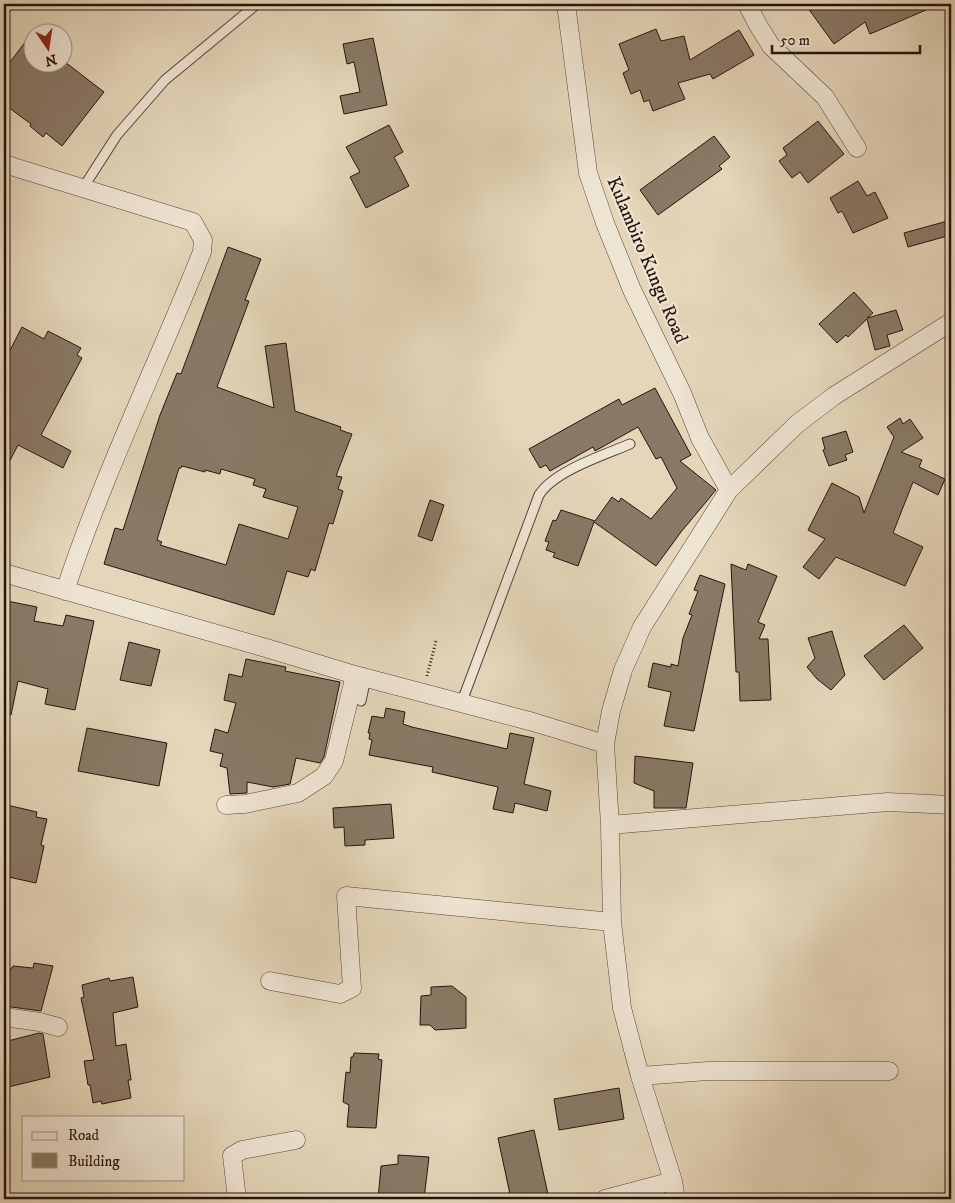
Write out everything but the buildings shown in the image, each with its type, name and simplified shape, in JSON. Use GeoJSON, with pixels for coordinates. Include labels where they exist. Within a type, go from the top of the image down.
{"type":"FeatureCollection","features":[{"type":"Feature","properties":{"kind":"street","name":"Kulambiro Kungu Road"},"geometry":{"type":"LineString","coordinates":[[566,4],[588,173],[605,224],[632,290],[682,393],[700,438],[729,490]]}},
{"type":"Feature","properties":{"kind":"street"},"geometry":{"type":"LineString","coordinates":[[747,4],[771,46],[826,97],[857,148]]}},
{"type":"Feature","properties":{"kind":"street"},"geometry":{"type":"LineString","coordinates":[[4,164],[193,222],[203,240],[202,252],[103,488],[65,591]]}},
{"type":"Feature","properties":{"kind":"street"},"geometry":{"type":"LineString","coordinates":[[676,1199],[673,1181],[640,1076],[622,1008],[612,922],[610,825],[605,744],[611,710],[623,670],[642,627],[729,490],[797,424],[834,396],[951,322]]}},
{"type":"Feature","properties":{"kind":"street"},"geometry":{"type":"LineString","coordinates":[[4,573],[361,677],[533,722],[605,744]]}},
{"type":"Feature","properties":{"kind":"street"},"geometry":{"type":"LineString","coordinates":[[226,805],[245,804],[298,793],[324,776],[334,761],[361,677]]}},
{"type":"Feature","properties":{"kind":"street"},"geometry":{"type":"LineString","coordinates":[[610,825],[880,803],[951,805]]}},
{"type":"Feature","properties":{"kind":"street"},"geometry":{"type":"LineString","coordinates":[[270,981],[340,994],[352,988],[346,896],[612,922]]}},
{"type":"Feature","properties":{"kind":"street"},"geometry":{"type":"LineString","coordinates":[[4,1017],[40,1022],[58,1027]]}},
{"type":"Feature","properties":{"kind":"street"},"geometry":{"type":"LineString","coordinates":[[640,1076],[708,1071],[890,1071]]}},
{"type":"Feature","properties":{"kind":"street"},"geometry":{"type":"LineString","coordinates":[[237,1199],[232,1156],[242,1150],[296,1140]]}},
{"type":"Feature","properties":{"kind":"street"},"geometry":{"type":"LineString","coordinates":[[605,1199],[673,1181]]}},
{"type":"Feature","properties":{"kind":"lane"},"geometry":{"type":"LineString","coordinates":[[83,188],[117,136],[164,80],[257,4]]}},
{"type":"Feature","properties":{"kind":"lane"},"geometry":{"type":"LineString","coordinates":[[462,704],[539,495],[544,487],[581,465],[630,444]]}},
{"type":"Feature","properties":{"kind":"lane"},"geometry":{"type":"LineString","coordinates":[[360,701],[361,677]]}},
{"type":"Feature","properties":{"kind":"path"},"geometry":{"type":"LineString","coordinates":[[422,694],[436,641]]}}]}
